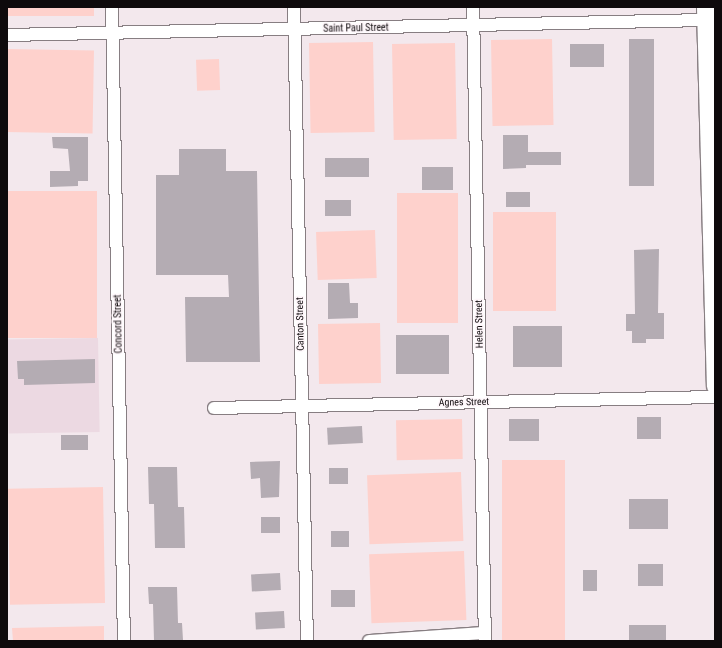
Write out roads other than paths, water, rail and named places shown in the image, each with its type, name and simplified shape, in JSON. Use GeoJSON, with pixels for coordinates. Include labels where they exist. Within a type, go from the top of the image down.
{"type":"FeatureCollection","features":[{"type":"Feature","properties":{"kind":"main road"},"geometry":{"type":"LineString","coordinates":[[705,13],[715,386]]}},
{"type":"Feature","properties":{"kind":"street","name":"Concord Street"},"geometry":{"type":"LineString","coordinates":[[112,7],[124,641]]}},
{"type":"Feature","properties":{"kind":"street","name":"Canton Street"},"geometry":{"type":"LineString","coordinates":[[294,7],[307,641]]}},
{"type":"Feature","properties":{"kind":"street","name":"Helen Street"},"geometry":{"type":"LineString","coordinates":[[473,7],[484,637]]}},
{"type":"Feature","properties":{"kind":"street","name":"Saint Paul Street"},"geometry":{"type":"LineString","coordinates":[[7,35],[473,25],[705,13]]}},
{"type":"Feature","properties":{"kind":"street","name":"Agnes Street"},"geometry":{"type":"LineString","coordinates":[[214,408],[715,397]]}},
{"type":"Feature","properties":{"kind":"street"},"geometry":{"type":"LineString","coordinates":[[369,641],[484,637]]}}]}
